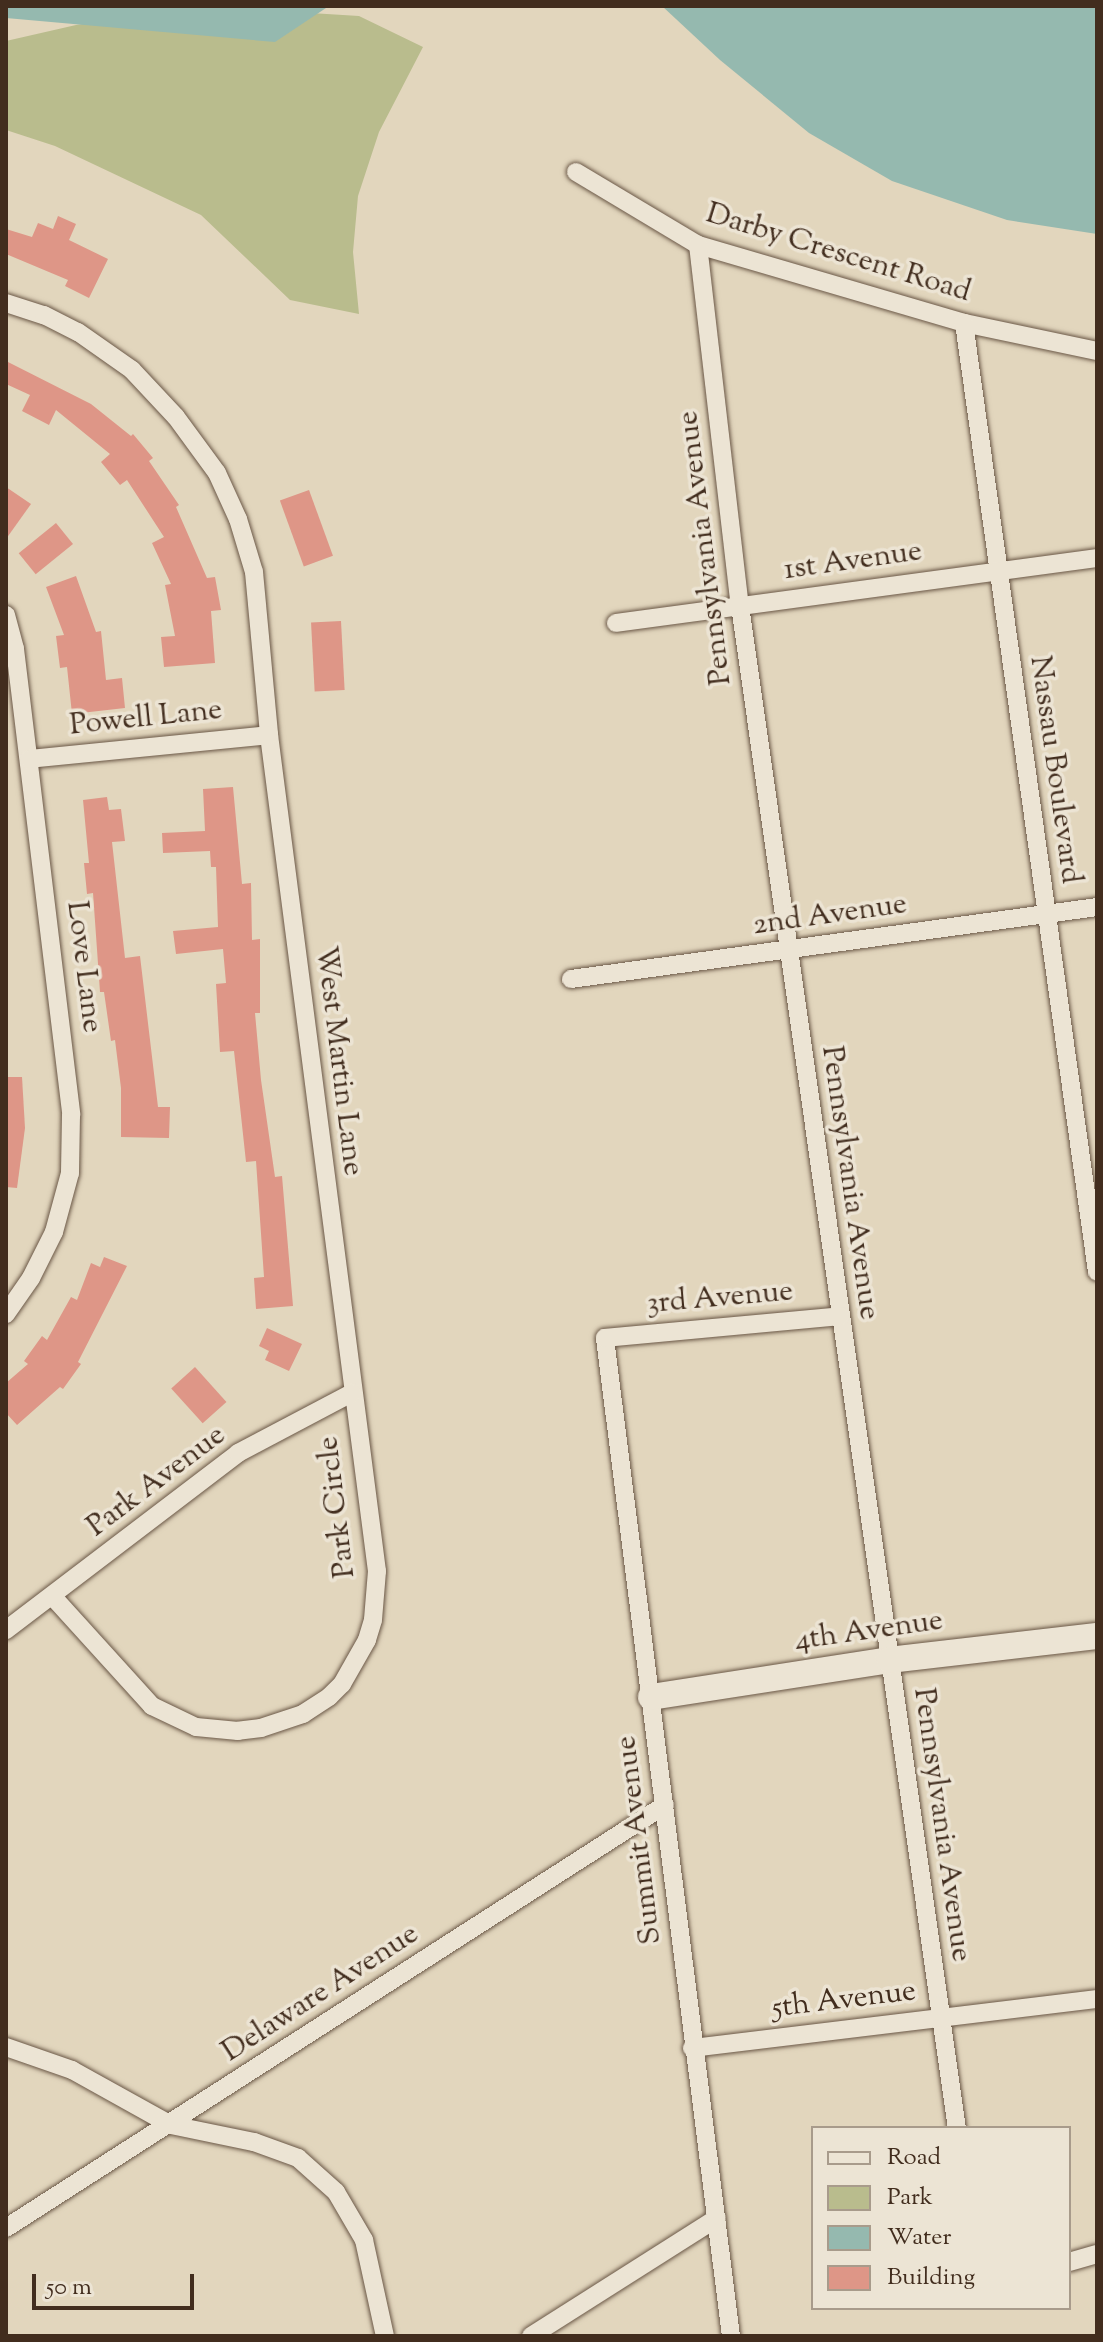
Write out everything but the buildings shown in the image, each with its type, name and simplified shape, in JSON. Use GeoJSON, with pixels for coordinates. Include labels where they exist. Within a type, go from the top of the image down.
{"type":"FeatureCollection","features":[{"type":"Feature","properties":{"kind":"street","name":"Darby Crescent Road"},"geometry":{"type":"LineString","coordinates":[[576,172],[698,245],[964,323],[1097,351]]}},
{"type":"Feature","properties":{"kind":"street","name":"Pennsylvania Avenue"},"geometry":{"type":"LineString","coordinates":[[698,245],[740,606],[957,2126]]}},
{"type":"Feature","properties":{"kind":"street","name":"West Martin Lane"},"geometry":{"type":"LineString","coordinates":[[6,303],[44,315],[78,332],[132,370],[176,417],[217,473],[238,519],[254,572],[269,735],[352,1393]]}},
{"type":"Feature","properties":{"kind":"street","name":"Nassau Boulevard"},"geometry":{"type":"LineString","coordinates":[[964,323],[1097,1272]]}},
{"type":"Feature","properties":{"kind":"street","name":"1st Avenue"},"geometry":{"type":"LineString","coordinates":[[616,623],[1097,558]]}},
{"type":"Feature","properties":{"kind":"street","name":"Love Lane"},"geometry":{"type":"LineString","coordinates":[[6,615],[15,649],[68,1067],[70,1173],[54,1232],[31,1278],[6,1314]]}},
{"type":"Feature","properties":{"kind":"street","name":"Powell Lane"},"geometry":{"type":"LineString","coordinates":[[29,759],[269,735]]}},
{"type":"Feature","properties":{"kind":"street","name":"2nd Avenue"},"geometry":{"type":"LineString","coordinates":[[571,979],[1097,907]]}},
{"type":"Feature","properties":{"kind":"street","name":"3rd Avenue"},"geometry":{"type":"LineString","coordinates":[[605,1338],[840,1316]]}},
{"type":"Feature","properties":{"kind":"street","name":"Summit Avenue"},"geometry":{"type":"LineString","coordinates":[[605,1338],[665,1805],[692,2048],[731,2336]]}},
{"type":"Feature","properties":{"kind":"street","name":"Park Circle"},"geometry":{"type":"LineString","coordinates":[[53,1597],[132,1688],[152,1706],[196,1727],[238,1731],[273,1725],[319,1705],[342,1684],[360,1657],[376,1600],[377,1571],[352,1393]]}},
{"type":"Feature","properties":{"kind":"street","name":"Park Avenue"},"geometry":{"type":"LineString","coordinates":[[6,1630],[238,1453],[352,1393]]}},
{"type":"Feature","properties":{"kind":"street","name":"4th Avenue"},"geometry":{"type":"LineString","coordinates":[[651,1697],[889,1660],[1097,1636]]}},
{"type":"Feature","properties":{"kind":"street","name":"Delaware Avenue"},"geometry":{"type":"LineString","coordinates":[[6,2228],[171,2125],[665,1805]]}},
{"type":"Feature","properties":{"kind":"street","name":"5th Avenue"},"geometry":{"type":"LineString","coordinates":[[692,2048],[1097,1999]]}},
{"type":"Feature","properties":{"kind":"street"},"geometry":{"type":"LineString","coordinates":[[6,2047],[72,2070],[171,2125],[254,2142],[298,2158],[336,2192],[364,2240],[385,2336]]}},
{"type":"Feature","properties":{"kind":"street"},"geometry":{"type":"LineString","coordinates":[[531,2336],[717,2218]]}},
{"type":"Feature","properties":{"kind":"street"},"geometry":{"type":"LineString","coordinates":[[1071,2261],[1097,2254]]}},
{"type":"Feature","properties":{"kind":"green space"},"geometry":{"type":"Polygon","coordinates":[[[198,6],[359,16],[423,47],[379,132],[358,196],[353,252],[359,314],[290,300],[201,215],[55,146],[6,130],[6,41],[76,25],[198,6]]]}},
{"type":"Feature","properties":{"kind":"water"},"geometry":{"type":"Polygon","coordinates":[[[6,6],[329,6],[275,42],[6,18],[6,6]]]}},
{"type":"Feature","properties":{"kind":"water"},"geometry":{"type":"Polygon","coordinates":[[[662,6],[1097,6],[1097,234],[1007,220],[892,181],[809,133],[720,60],[662,6]]]}}]}
